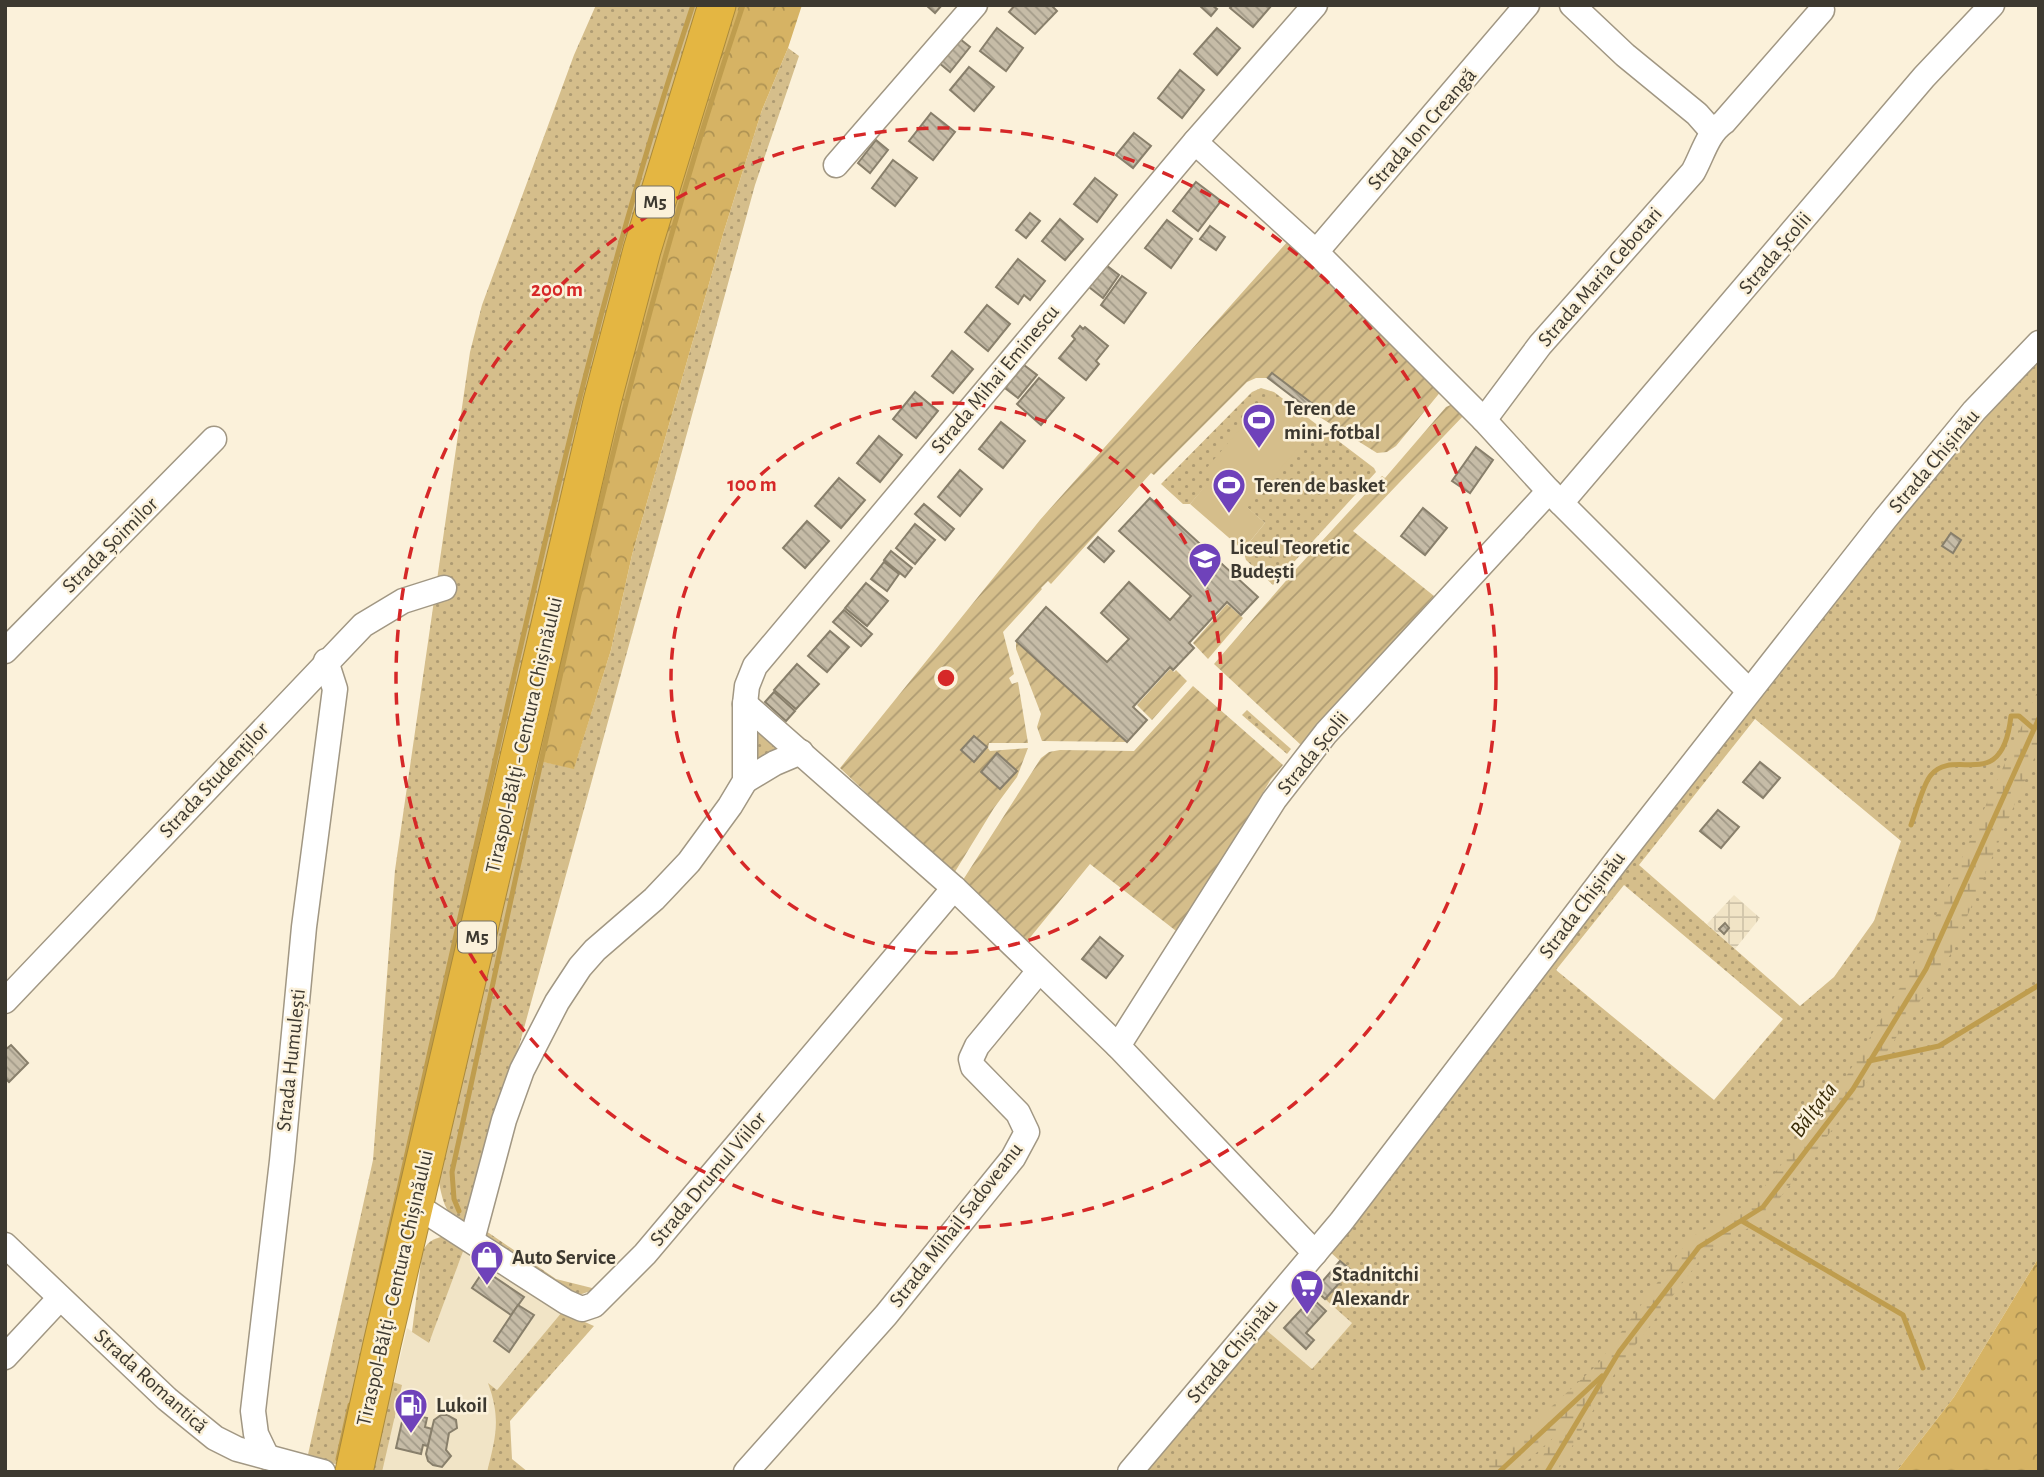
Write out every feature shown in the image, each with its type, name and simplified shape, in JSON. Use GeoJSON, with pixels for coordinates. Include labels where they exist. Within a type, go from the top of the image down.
{"type":"FeatureCollection","features":[{"type":"Feature","properties":{"kind":"highway","name":"Tiraspol-Bălţi - Centura Chișinăului"},"geometry":{"type":"LineString","coordinates":[[354,1472],[602,402],[674,139],[717,5]]}},
{"type":"Feature","properties":{"kind":"street"},"geometry":{"type":"LineString","coordinates":[[836,165],[975,5]]}},
{"type":"Feature","properties":{"kind":"street","name":"Strada Mihai Eminescu"},"geometry":{"type":"LineString","coordinates":[[745,781],[747,686],[762,655],[1195,142],[1315,5]]}},
{"type":"Feature","properties":{"kind":"street","name":"Strada Ion Creangă"},"geometry":{"type":"LineString","coordinates":[[1316,252],[1527,5]]}},
{"type":"Feature","properties":{"kind":"street"},"geometry":{"type":"LineString","coordinates":[[1573,5],[1625,55],[1697,114],[1712,131]]}},
{"type":"Feature","properties":{"kind":"street","name":"Strada Școlii"},"geometry":{"type":"LineString","coordinates":[[1118,1046],[1274,800],[1325,733],[1555,497],[1924,77],[1992,5]]}},
{"type":"Feature","properties":{"kind":"street","name":"Strada Maria Cebotari"},"geometry":{"type":"LineString","coordinates":[[1484,420],[1540,345],[1693,172],[1712,131],[1724,122],[1822,10]]}},
{"type":"Feature","properties":{"kind":"street"},"geometry":{"type":"LineString","coordinates":[[1195,142],[1316,252],[1749,691]]}},
{"type":"Feature","properties":{"kind":"street","name":"Strada Chișinău"},"geometry":{"type":"LineString","coordinates":[[1130,1472],[1315,1253],[1749,691],[1974,411],[2039,343]]}},
{"type":"Feature","properties":{"kind":"street","name":"Strada Șoimilor"},"geometry":{"type":"LineString","coordinates":[[5,651],[214,439]]}},
{"type":"Feature","properties":{"kind":"street","name":"Strada Studenților"},"geometry":{"type":"LineString","coordinates":[[5,1001],[363,625],[403,601],[444,588]]}},
{"type":"Feature","properties":{"kind":"street","name":"Strada Humulești"},"geometry":{"type":"LineString","coordinates":[[267,1457],[256,1434],[253,1411],[282,1161],[304,927],[335,689],[326,661]]}},
{"type":"Feature","properties":{"kind":"street"},"geometry":{"type":"LineString","coordinates":[[745,704],[954,887],[1118,1046],[1315,1253]]}},
{"type":"Feature","properties":{"kind":"street"},"geometry":{"type":"LineString","coordinates":[[472,1240],[508,1108],[522,1070],[557,1002],[580,967],[595,950],[654,900],[689,862],[745,781],[775,762],[802,752]]}},
{"type":"Feature","properties":{"kind":"street","name":"Strada Drumul Viilor"},"geometry":{"type":"LineString","coordinates":[[414,1204],[566,1302],[582,1309],[594,1306],[645,1254],[954,887]]}},
{"type":"Feature","properties":{"kind":"street","name":"Strada Mihail Sadoveanu"},"geometry":{"type":"LineString","coordinates":[[746,1472],[886,1315],[1013,1158],[1027,1132],[1018,1113],[973,1067],[971,1059],[977,1046],[1039,971]]}},
{"type":"Feature","properties":{"kind":"street","name":"Strada Romantică"},"geometry":{"type":"LineString","coordinates":[[5,1245],[167,1399],[215,1438],[237,1449],[313,1471]]}},
{"type":"Feature","properties":{"kind":"street"},"geometry":{"type":"LineString","coordinates":[[5,1357],[60,1298]]}},
{"type":"Feature","properties":{"kind":"shaded area"},"geometry":{"type":"Polygon","coordinates":[[[1734,895],[1760,918],[1735,949],[1707,924],[1734,895]]]}},
{"type":"Feature","properties":{"kind":"shaded area"},"geometry":{"type":"Polygon","coordinates":[[[464,1249],[562,1312],[497,1390],[489,1384],[496,1406],[496,1436],[487,1472],[373,1472],[407,1328],[429,1343],[464,1249]]]}},
{"type":"Feature","properties":{"kind":"shaded area"},"geometry":{"type":"Polygon","coordinates":[[[1305,1282],[1353,1322],[1312,1370],[1265,1329],[1305,1282]]]}},
{"type":"Feature","properties":{"kind":"green space"},"geometry":{"type":"Polygon","coordinates":[[[596,5],[709,5],[347,1466],[307,1459],[373,1160],[395,870],[470,352],[482,305],[574,55],[596,5]]]}},
{"type":"Feature","properties":{"kind":"green space"},"geometry":{"type":"Polygon","coordinates":[[[731,5],[802,5],[788,48],[762,110],[724,231],[632,555],[611,650],[574,769],[534,760],[651,267],[731,5]]]}},
{"type":"Feature","properties":{"kind":"green space"},"geometry":{"type":"Polygon","coordinates":[[[788,48],[799,56],[755,185],[472,1218],[462,1224],[451,1216],[438,1178],[534,760],[574,768],[611,650],[632,555],[724,231],[762,110],[788,48]]]}},
{"type":"Feature","properties":{"kind":"green space"},"geometry":{"type":"Polygon","coordinates":[[[1288,241],[1442,390],[1396,446],[1387,452],[1377,453],[1318,416],[1322,411],[1272,374],[1268,378],[1256,378],[1247,382],[1154,475],[1151,473],[1051,584],[1048,581],[1041,588],[1003,632],[1014,674],[1009,678],[1012,684],[1018,682],[1028,743],[989,743],[988,748],[990,751],[1028,748],[1017,777],[994,808],[953,875],[840,768],[1040,520],[1288,241]]]}},
{"type":"Feature","properties":{"kind":"green space"},"geometry":{"type":"Polygon","coordinates":[[[2039,362],[2039,1257],[1954,1397],[1896,1472],[1145,1472],[1265,1329],[1312,1369],[1352,1323],[1325,1299],[1350,1270],[1329,1251],[1908,504],[1996,405],[2039,362]],[[1755,719],[1639,865],[1800,1006],[1834,977],[1874,921],[1901,841],[1755,719]],[[1624,885],[1556,970],[1714,1100],[1783,1019],[1624,885]]]}},
{"type":"Feature","properties":{"kind":"green space"},"geometry":{"type":"Polygon","coordinates":[[[1261,388],[1274,392],[1376,472],[1273,585],[1246,560],[1243,550],[1265,523],[1213,478],[1190,504],[1183,504],[1161,484],[1252,392],[1261,388]]]}},
{"type":"Feature","properties":{"kind":"green space","name":"Teren de mini-fotbal"},"geometry":{"type":"Polygon","coordinates":[[[1271,393],[1314,430],[1247,507],[1265,523],[1243,550],[1190,504],[1212,478],[1204,471],[1271,393]]]}},
{"type":"Feature","properties":{"kind":"green space"},"geometry":{"type":"Polygon","coordinates":[[[1455,403],[1466,413],[1353,531],[1434,596],[1301,745],[1214,664],[1297,568],[1382,476],[1385,478],[1446,407],[1455,403]]]}},
{"type":"Feature","properties":{"kind":"green space"},"geometry":{"type":"Polygon","coordinates":[[[1227,604],[1243,618],[1208,659],[1193,643],[1227,604]]]}},
{"type":"Feature","properties":{"kind":"green space"},"geometry":{"type":"Polygon","coordinates":[[[1016,641],[1127,742],[1042,741],[1037,727],[1041,714],[1016,649],[1016,641]]]}},
{"type":"Feature","properties":{"kind":"green space"},"geometry":{"type":"Polygon","coordinates":[[[1170,669],[1174,672],[1176,670],[1187,681],[1152,720],[1137,705],[1170,669]]]}},
{"type":"Feature","properties":{"kind":"green space"},"geometry":{"type":"Polygon","coordinates":[[[1193,686],[1283,765],[1271,779],[1180,934],[1090,864],[1024,945],[961,883],[1041,758],[1049,752],[1060,750],[1134,751],[1193,686]]]}},
{"type":"Feature","properties":{"kind":"green space"},"geometry":{"type":"Polygon","coordinates":[[[2039,688],[2039,747],[1952,952],[1858,1096],[1763,1220],[1706,1252],[1618,1368],[1557,1472],[1534,1472],[1553,1438],[1515,1472],[1480,1472],[1597,1365],[1690,1238],[1755,1199],[1838,1090],[1913,966],[2039,688]]]}},
{"type":"Feature","properties":{"kind":"green space"},"geometry":{"type":"Polygon","coordinates":[[[1247,710],[1291,749],[1287,754],[1242,715],[1247,710]]]}},
{"type":"Feature","properties":{"kind":"green space"},"geometry":{"type":"Polygon","coordinates":[[[755,728],[785,747],[757,768],[755,728]]]}},
{"type":"Feature","properties":{"kind":"green space"},"geometry":{"type":"Polygon","coordinates":[[[486,1231],[556,1279],[596,1289],[570,1295],[484,1240],[486,1231]]]}},
{"type":"Feature","properties":{"kind":"green space"},"geometry":{"type":"Polygon","coordinates":[[[445,1236],[464,1249],[429,1343],[412,1332],[422,1253],[431,1241],[445,1236]]]}},
{"type":"Feature","properties":{"kind":"green space"},"geometry":{"type":"Polygon","coordinates":[[[2039,1257],[2039,1472],[1896,1472],[1954,1397],[2039,1257]]]}},
{"type":"Feature","properties":{"kind":"green space"},"geometry":{"type":"Polygon","coordinates":[[[562,1312],[594,1326],[510,1421],[512,1459],[528,1472],[487,1472],[496,1428],[495,1407],[488,1383],[497,1390],[562,1312]]]}},
{"type":"Feature","properties":{"kind":"green space"},"geometry":{"type":"Polygon","coordinates":[[[393,1382],[402,1385],[382,1472],[373,1472],[393,1382]]]}},
{"type":"Feature","properties":{"kind":"building"},"geometry":{"type":"Polygon","coordinates":[[[926,5],[942,5],[935,13],[926,5]]]}},
{"type":"Feature","properties":{"kind":"building"},"geometry":{"type":"Polygon","coordinates":[[[1015,5],[1051,5],[1057,11],[1035,34],[1009,12],[1015,5]]]}},
{"type":"Feature","properties":{"kind":"building"},"geometry":{"type":"Polygon","coordinates":[[[1199,5],[1212,5],[1217,9],[1211,16],[1199,5]]]}},
{"type":"Feature","properties":{"kind":"building"},"geometry":{"type":"Polygon","coordinates":[[[1233,5],[1272,5],[1253,27],[1230,8],[1233,5]]]}},
{"type":"Feature","properties":{"kind":"building"},"geometry":{"type":"Polygon","coordinates":[[[997,28],[1023,48],[1006,71],[980,51],[997,28]]]}},
{"type":"Feature","properties":{"kind":"building"},"geometry":{"type":"Polygon","coordinates":[[[1217,28],[1240,48],[1217,75],[1194,54],[1217,28]]]}},
{"type":"Feature","properties":{"kind":"building"},"geometry":{"type":"Polygon","coordinates":[[[960,39],[970,47],[950,72],[939,63],[960,39]]]}},
{"type":"Feature","properties":{"kind":"building"},"geometry":{"type":"Polygon","coordinates":[[[969,67],[994,87],[974,111],[950,90],[969,67]]]}},
{"type":"Feature","properties":{"kind":"building"},"geometry":{"type":"Polygon","coordinates":[[[1180,70],[1204,90],[1182,118],[1158,98],[1180,70]]]}},
{"type":"Feature","properties":{"kind":"building"},"geometry":{"type":"Polygon","coordinates":[[[931,113],[955,132],[933,160],[909,141],[931,113]]]}},
{"type":"Feature","properties":{"kind":"building"},"geometry":{"type":"Polygon","coordinates":[[[1134,133],[1151,146],[1133,168],[1116,155],[1134,133]]]}},
{"type":"Feature","properties":{"kind":"building"},"geometry":{"type":"Polygon","coordinates":[[[876,140],[888,150],[870,173],[858,163],[876,140]]]}},
{"type":"Feature","properties":{"kind":"building"},"geometry":{"type":"Polygon","coordinates":[[[893,160],[917,178],[895,206],[872,188],[893,160]]]}},
{"type":"Feature","properties":{"kind":"building"},"geometry":{"type":"Polygon","coordinates":[[[1095,178],[1117,195],[1097,222],[1074,204],[1095,178]]]}},
{"type":"Feature","properties":{"kind":"building"},"geometry":{"type":"Polygon","coordinates":[[[1196,182],[1221,201],[1198,231],[1173,211],[1196,182]]]}},
{"type":"Feature","properties":{"kind":"building"},"geometry":{"type":"Polygon","coordinates":[[[1030,213],[1040,221],[1026,238],[1016,230],[1030,213]]]}},
{"type":"Feature","properties":{"kind":"building"},"geometry":{"type":"Polygon","coordinates":[[[1060,219],[1083,239],[1065,260],[1042,241],[1060,219]]]}},
{"type":"Feature","properties":{"kind":"building"},"geometry":{"type":"Polygon","coordinates":[[[1167,220],[1192,239],[1171,268],[1145,248],[1167,220]]]}},
{"type":"Feature","properties":{"kind":"building"},"geometry":{"type":"Polygon","coordinates":[[[1210,226],[1225,237],[1216,250],[1200,239],[1210,226]]]}},
{"type":"Feature","properties":{"kind":"building"},"geometry":{"type":"Polygon","coordinates":[[[1018,259],[1045,281],[1030,300],[1024,295],[1018,304],[996,287],[1018,259]]]}},
{"type":"Feature","properties":{"kind":"building"},"geometry":{"type":"Polygon","coordinates":[[[1106,265],[1119,275],[1103,298],[1089,287],[1106,265]]]}},
{"type":"Feature","properties":{"kind":"building"},"geometry":{"type":"Polygon","coordinates":[[[1122,276],[1146,293],[1124,323],[1101,305],[1122,276]]]}},
{"type":"Feature","properties":{"kind":"building"},"geometry":{"type":"Polygon","coordinates":[[[987,305],[1010,324],[988,351],[965,332],[987,305]]]}},
{"type":"Feature","properties":{"kind":"building"},"geometry":{"type":"Polygon","coordinates":[[[1080,326],[1108,346],[1096,361],[1099,364],[1086,380],[1059,358],[1075,339],[1072,336],[1080,326]]]}},
{"type":"Feature","properties":{"kind":"building"},"geometry":{"type":"Polygon","coordinates":[[[952,351],[973,369],[953,393],[932,376],[952,351]]]}},
{"type":"Feature","properties":{"kind":"building"},"geometry":{"type":"Polygon","coordinates":[[[1024,365],[1037,375],[1018,398],[1005,388],[1024,365]]]}},
{"type":"Feature","properties":{"kind":"building"},"geometry":{"type":"Polygon","coordinates":[[[1272,373],[1322,411],[1318,416],[1268,378],[1272,373]]]}},
{"type":"Feature","properties":{"kind":"building"},"geometry":{"type":"Polygon","coordinates":[[[1039,378],[1064,398],[1041,425],[1017,404],[1039,378]]]}},
{"type":"Feature","properties":{"kind":"building"},"geometry":{"type":"Polygon","coordinates":[[[915,392],[938,411],[916,438],[893,419],[915,392]]]}},
{"type":"Feature","properties":{"kind":"building"},"geometry":{"type":"Polygon","coordinates":[[[1001,422],[1025,441],[1003,468],[979,449],[1001,422]]]}},
{"type":"Feature","properties":{"kind":"building"},"geometry":{"type":"Polygon","coordinates":[[[879,436],[902,455],[880,482],[857,463],[879,436]]]}},
{"type":"Feature","properties":{"kind":"building"},"geometry":{"type":"Polygon","coordinates":[[[1476,447],[1493,460],[1470,493],[1452,481],[1476,447]]]}},
{"type":"Feature","properties":{"kind":"building"},"geometry":{"type":"Polygon","coordinates":[[[960,470],[982,489],[960,516],[938,497],[960,470]]]}},
{"type":"Feature","properties":{"kind":"building"},"geometry":{"type":"Polygon","coordinates":[[[839,478],[865,500],[841,528],[815,506],[839,478]]]}},
{"type":"Feature","properties":{"kind":"building"},"geometry":{"type":"Polygon","coordinates":[[[1150,498],[1258,597],[1241,615],[1227,602],[1189,643],[1194,648],[1173,670],[1170,667],[1133,707],[1147,720],[1127,742],[1016,641],[1046,607],[1107,662],[1129,639],[1101,613],[1129,582],[1170,620],[1191,596],[1119,531],[1150,498]]]}},
{"type":"Feature","properties":{"kind":"building"},"geometry":{"type":"Polygon","coordinates":[[[924,504],[954,529],[945,540],[915,514],[924,504]]]}},
{"type":"Feature","properties":{"kind":"building"},"geometry":{"type":"Polygon","coordinates":[[[1423,508],[1447,528],[1425,555],[1401,536],[1423,508]]]}},
{"type":"Feature","properties":{"kind":"building"},"geometry":{"type":"Polygon","coordinates":[[[807,521],[829,541],[805,568],[783,548],[807,521]]]}},
{"type":"Feature","properties":{"kind":"building"},"geometry":{"type":"Polygon","coordinates":[[[915,524],[935,540],[915,564],[896,548],[915,524]]]}},
{"type":"Feature","properties":{"kind":"building"},"geometry":{"type":"Polygon","coordinates":[[[1951,533],[1961,540],[1953,553],[1942,546],[1951,533]]]}},
{"type":"Feature","properties":{"kind":"building"},"geometry":{"type":"Polygon","coordinates":[[[1098,537],[1114,551],[1104,562],[1088,548],[1098,537]]]}},
{"type":"Feature","properties":{"kind":"building"},"geometry":{"type":"Polygon","coordinates":[[[891,551],[912,568],[905,577],[884,560],[891,551]]]}},
{"type":"Feature","properties":{"kind":"building"},"geometry":{"type":"Polygon","coordinates":[[[884,562],[899,574],[887,591],[871,579],[884,562]]]}},
{"type":"Feature","properties":{"kind":"building"},"geometry":{"type":"Polygon","coordinates":[[[866,583],[888,601],[867,626],[845,608],[866,583]]]}},
{"type":"Feature","properties":{"kind":"building"},"geometry":{"type":"Polygon","coordinates":[[[844,610],[872,634],[861,646],[833,622],[844,610]]]}},
{"type":"Feature","properties":{"kind":"building"},"geometry":{"type":"Polygon","coordinates":[[[830,631],[849,647],[827,672],[808,656],[830,631]]]}},
{"type":"Feature","properties":{"kind":"building"},"geometry":{"type":"Polygon","coordinates":[[[797,664],[819,684],[796,709],[774,690],[797,664]]]}},
{"type":"Feature","properties":{"kind":"building"},"geometry":{"type":"Polygon","coordinates":[[[774,692],[795,711],[786,721],[765,702],[774,692]]]}},
{"type":"Feature","properties":{"kind":"building"},"geometry":{"type":"Polygon","coordinates":[[[974,736],[987,747],[974,762],[961,750],[974,736]]]}},
{"type":"Feature","properties":{"kind":"building"},"geometry":{"type":"Polygon","coordinates":[[[997,753],[1017,771],[1000,789],[981,772],[997,753]]]}},
{"type":"Feature","properties":{"kind":"building"},"geometry":{"type":"Polygon","coordinates":[[[1760,762],[1780,778],[1763,798],[1743,782],[1760,762]]]}},
{"type":"Feature","properties":{"kind":"building"},"geometry":{"type":"Polygon","coordinates":[[[1718,810],[1739,827],[1721,848],[1700,831],[1718,810]]]}},
{"type":"Feature","properties":{"kind":"building"},"geometry":{"type":"Polygon","coordinates":[[[1725,923],[1729,928],[1724,934],[1719,929],[1725,923]]]}},
{"type":"Feature","properties":{"kind":"building"},"geometry":{"type":"Polygon","coordinates":[[[1100,937],[1123,956],[1106,978],[1082,959],[1100,937]]]}},
{"type":"Feature","properties":{"kind":"building"},"geometry":{"type":"Polygon","coordinates":[[[11,1045],[28,1063],[9,1082],[5,1078],[5,1050],[11,1045]]]}},
{"type":"Feature","properties":{"kind":"building"},"geometry":{"type":"Polygon","coordinates":[[[1340,1261],[1351,1270],[1325,1299],[1315,1290],[1340,1261]]]}},
{"type":"Feature","properties":{"kind":"building"},"geometry":{"type":"Polygon","coordinates":[[[484,1270],[524,1297],[511,1315],[472,1288],[484,1270]]]}},
{"type":"Feature","properties":{"kind":"building"},"geometry":{"type":"Polygon","coordinates":[[[1312,1298],[1326,1311],[1306,1333],[1314,1340],[1306,1349],[1284,1328],[1312,1298]]]}},
{"type":"Feature","properties":{"kind":"building"},"geometry":{"type":"Polygon","coordinates":[[[518,1305],[534,1315],[509,1352],[494,1341],[518,1305]]]}},
{"type":"Feature","properties":{"kind":"building"},"geometry":{"type":"Polygon","coordinates":[[[404,1413],[427,1418],[425,1427],[432,1429],[428,1446],[423,1445],[421,1454],[396,1448],[404,1413]]]}},
{"type":"Feature","properties":{"kind":"building"},"geometry":{"type":"Polygon","coordinates":[[[441,1415],[456,1420],[457,1428],[449,1433],[446,1450],[451,1456],[442,1467],[428,1461],[426,1454],[434,1420],[441,1415]]]}},
{"type":"Feature","properties":{"kind":"waterway"},"geometry":{"type":"LineString","coordinates":[[378,1283],[565,459],[637,185],[693,5]]}},
{"type":"Feature","properties":{"kind":"waterway"},"geometry":{"type":"LineString","coordinates":[[459,1211],[454,1199],[452,1172],[581,584],[655,293],[697,148],[743,5]]}},
{"type":"Feature","properties":{"kind":"waterway"},"geometry":{"type":"LineString","coordinates":[[1911,825],[1928,779],[1941,767],[1977,765],[1998,755],[2006,740],[2011,716],[2019,716],[2034,729]]}},
{"type":"Feature","properties":{"kind":"waterway","name":"Bălţata"},"geometry":{"type":"LineString","coordinates":[[1547,1472],[1619,1352],[1699,1247],[1763,1207],[1853,1089],[1926,969],[2039,718]]}},
{"type":"Feature","properties":{"kind":"waterway"},"geometry":{"type":"LineString","coordinates":[[1869,1061],[1939,1046],[2039,985]]}},
{"type":"Feature","properties":{"kind":"waterway"},"geometry":{"type":"LineString","coordinates":[[1742,1221],[1903,1315],[1923,1368]]}},
{"type":"Feature","properties":{"kind":"waterway"},"geometry":{"type":"LineString","coordinates":[[1499,1472],[1602,1376]]}},
{"type":"Feature","properties":{"kind":"waterway"},"geometry":{"type":"LineString","coordinates":[[338,1459],[350,1405]]}},
{"type":"Feature","properties":{"kind":"place","name":"Teren de mini-fotbal"},"geometry":{"type":"Point","coordinates":[1259,450]}},
{"type":"Feature","properties":{"kind":"place","name":"Teren de basket"},"geometry":{"type":"Point","coordinates":[1229,515]}},
{"type":"Feature","properties":{"kind":"place","name":"Liceul Teoretic Budești"},"geometry":{"type":"Point","coordinates":[1205,589]}},
{"type":"Feature","properties":{"kind":"place","name":"Auto Service"},"geometry":{"type":"Point","coordinates":[487,1287]}},
{"type":"Feature","properties":{"kind":"place","name":"Stadnitchi Alexandr"},"geometry":{"type":"Point","coordinates":[1307,1316]}},
{"type":"Feature","properties":{"kind":"place","name":"Lukoil"},"geometry":{"type":"Point","coordinates":[411,1435]}}]}
